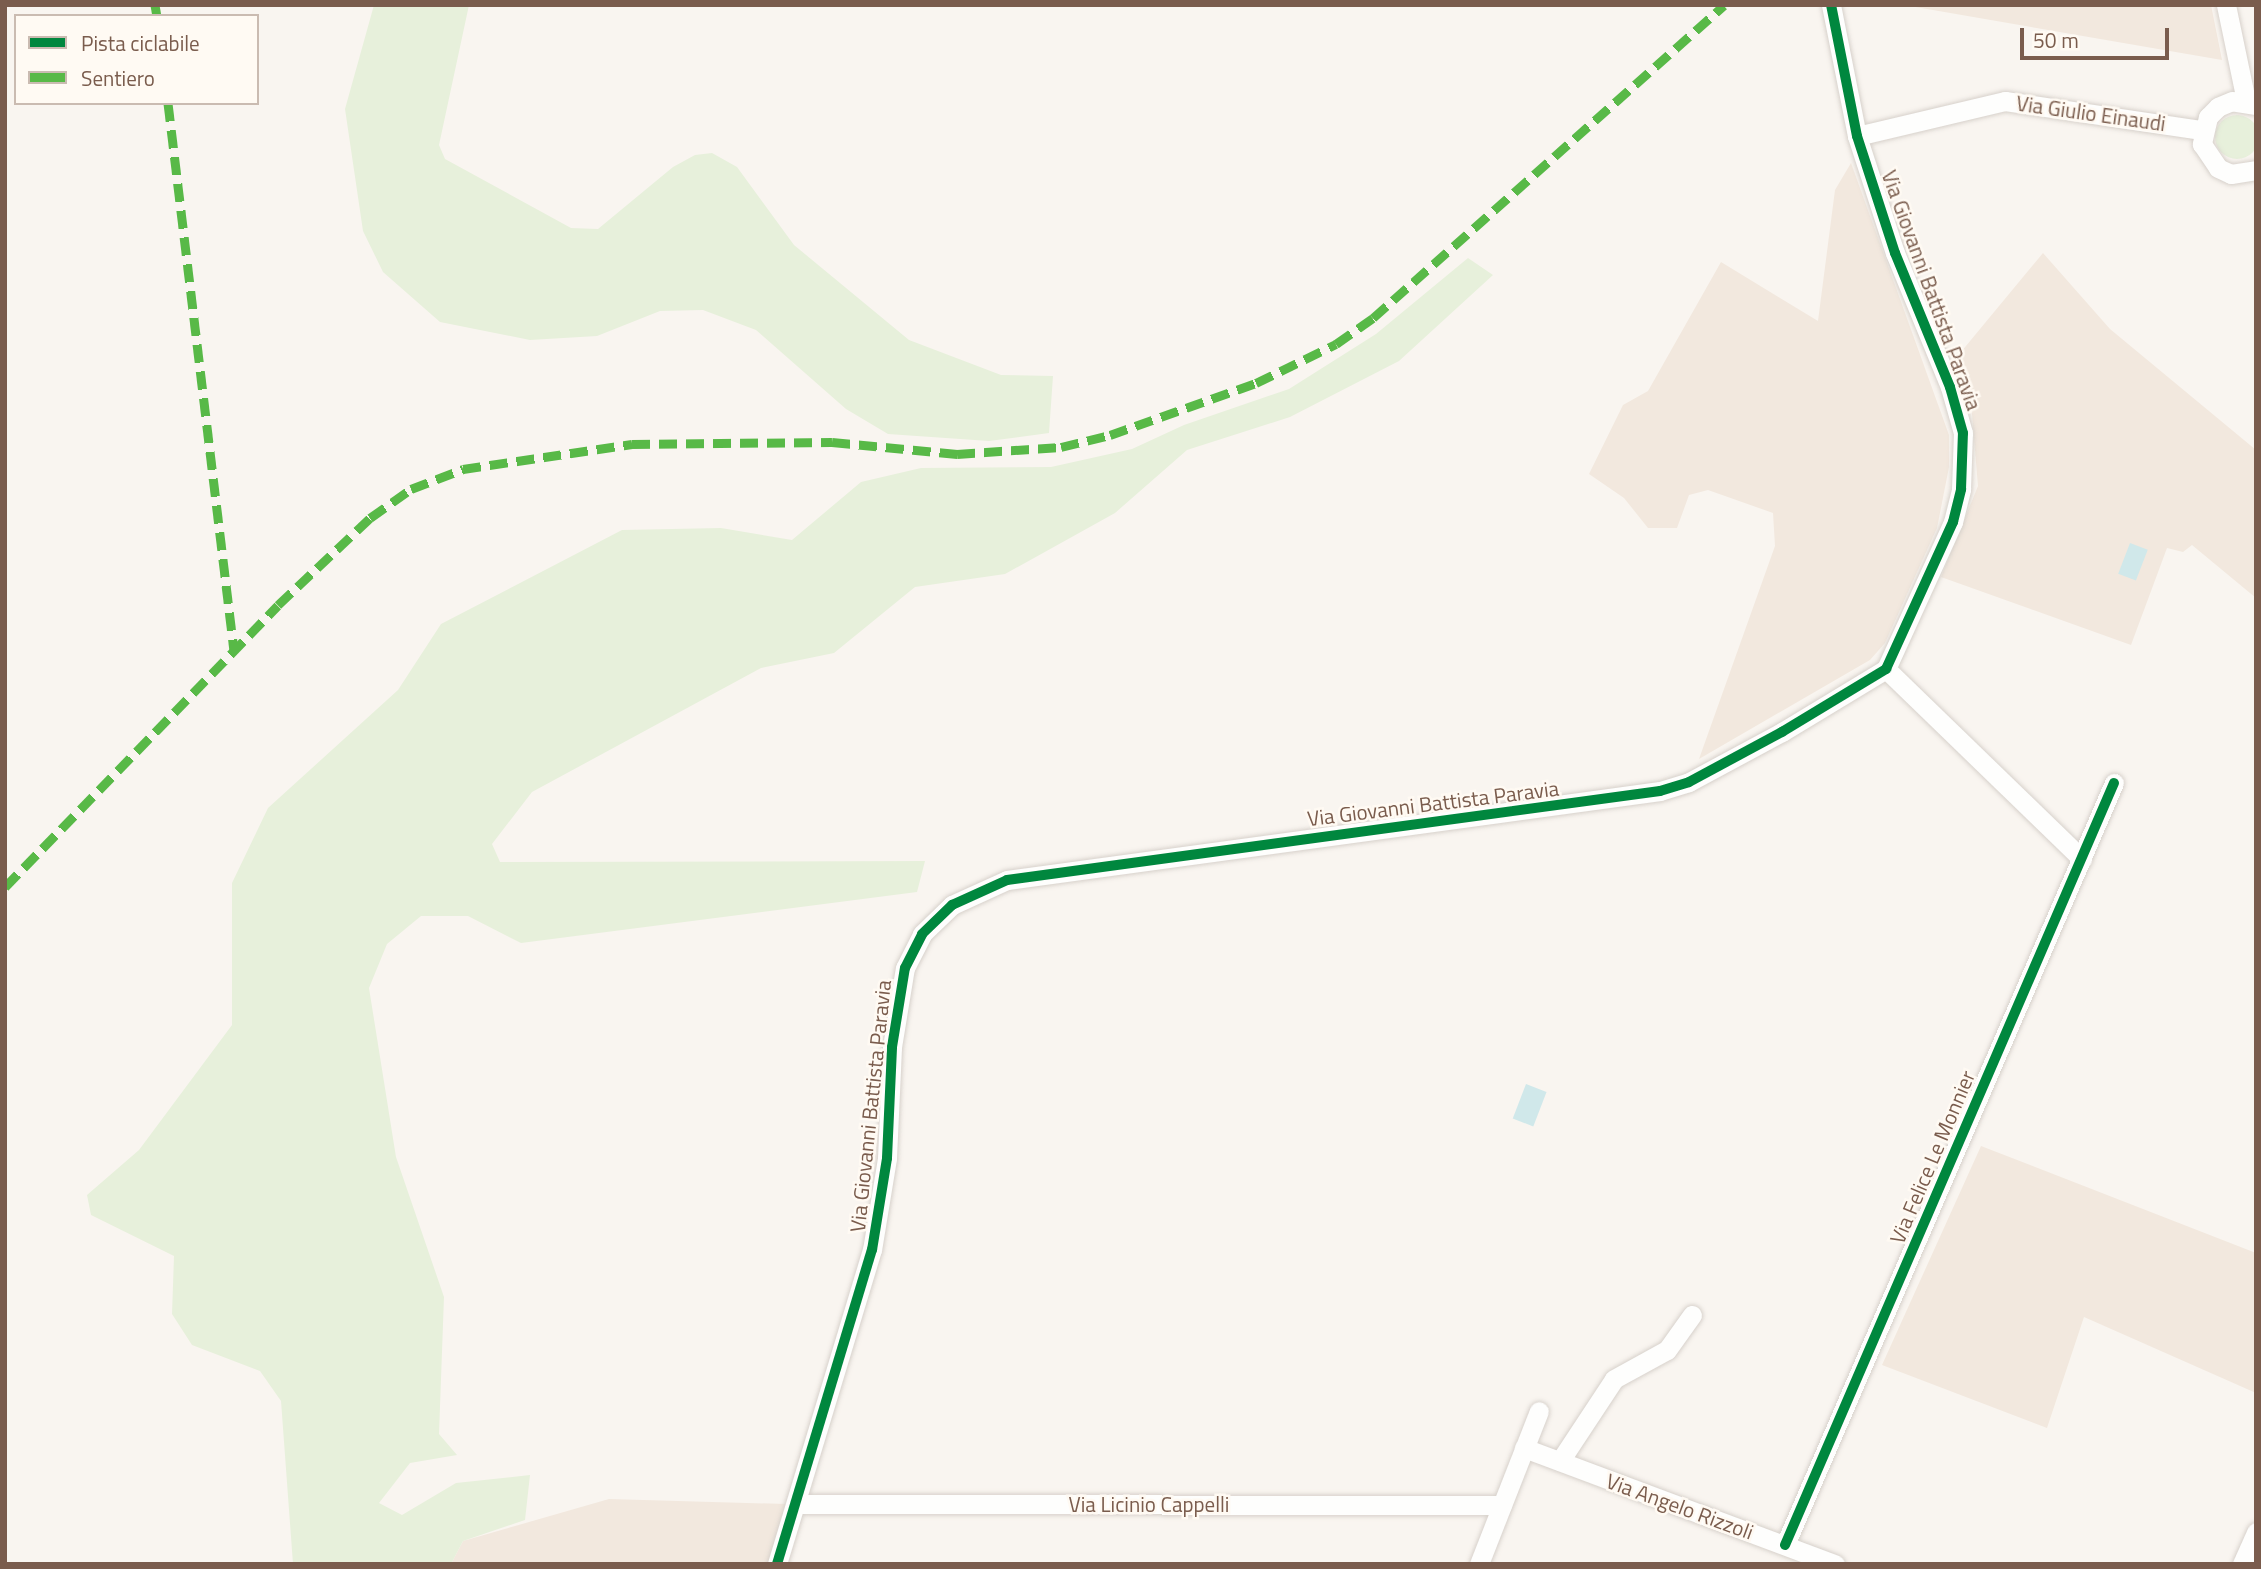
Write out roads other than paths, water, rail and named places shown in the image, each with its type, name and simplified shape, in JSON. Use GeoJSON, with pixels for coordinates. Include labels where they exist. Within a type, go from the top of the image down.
{"type":"FeatureCollection","features":[{"type":"Feature","properties":{"kind":"street","name":"Via Giovanni Battista Paravia"},"geometry":{"type":"LineString","coordinates":[[777,1564],[842,1358],[879,1215],[892,1046],[905,968],[922,934],[952,905],[1007,880],[1660,791],[1689,782],[1771,738],[1886,669],[1953,522],[1961,489],[1963,433],[1951,387],[1895,253],[1857,136],[1831,5]]}},
{"type":"Feature","properties":{"kind":"street"},"geometry":{"type":"LineString","coordinates":[[2226,5],[2251,103],[2218,107],[2202,130],[2202,144],[2218,168],[2231,173],[2256,170]]}},
{"type":"Feature","properties":{"kind":"street","name":"Via Giulio Einaudi"},"geometry":{"type":"LineString","coordinates":[[1857,136],[2005,101],[2202,130]]}},
{"type":"Feature","properties":{"kind":"street"},"geometry":{"type":"LineString","coordinates":[[1886,669],[2082,859]]}},
{"type":"Feature","properties":{"kind":"street","name":"Via Felice Le Monnier"},"geometry":{"type":"LineString","coordinates":[[1785,1545],[2114,783]]}},
{"type":"Feature","properties":{"kind":"street"},"geometry":{"type":"LineString","coordinates":[[1560,1461],[1614,1379],[1667,1350],[1692,1315]]}},
{"type":"Feature","properties":{"kind":"street"},"geometry":{"type":"LineString","coordinates":[[1479,1564],[1539,1411]]}},
{"type":"Feature","properties":{"kind":"street","name":"Via Angelo Rizzoli"},"geometry":{"type":"LineString","coordinates":[[1524,1448],[1835,1564]]}},
{"type":"Feature","properties":{"kind":"street","name":"Via Licinio Cappelli"},"geometry":{"type":"LineString","coordinates":[[796,1504],[1502,1505]]}},
{"type":"Feature","properties":{"kind":"street"},"geometry":{"type":"LineString","coordinates":[[2242,1564],[2256,1532]]}},
{"type":"Feature","properties":{"kind":"water"},"geometry":{"type":"Polygon","coordinates":[[[2130,543],[2148,550],[2136,581],[2118,574],[2130,543]]]}},
{"type":"Feature","properties":{"kind":"water"},"geometry":{"type":"Polygon","coordinates":[[[1526,1084],[1547,1092],[1533,1126],[1513,1119],[1526,1084]]]}}]}
